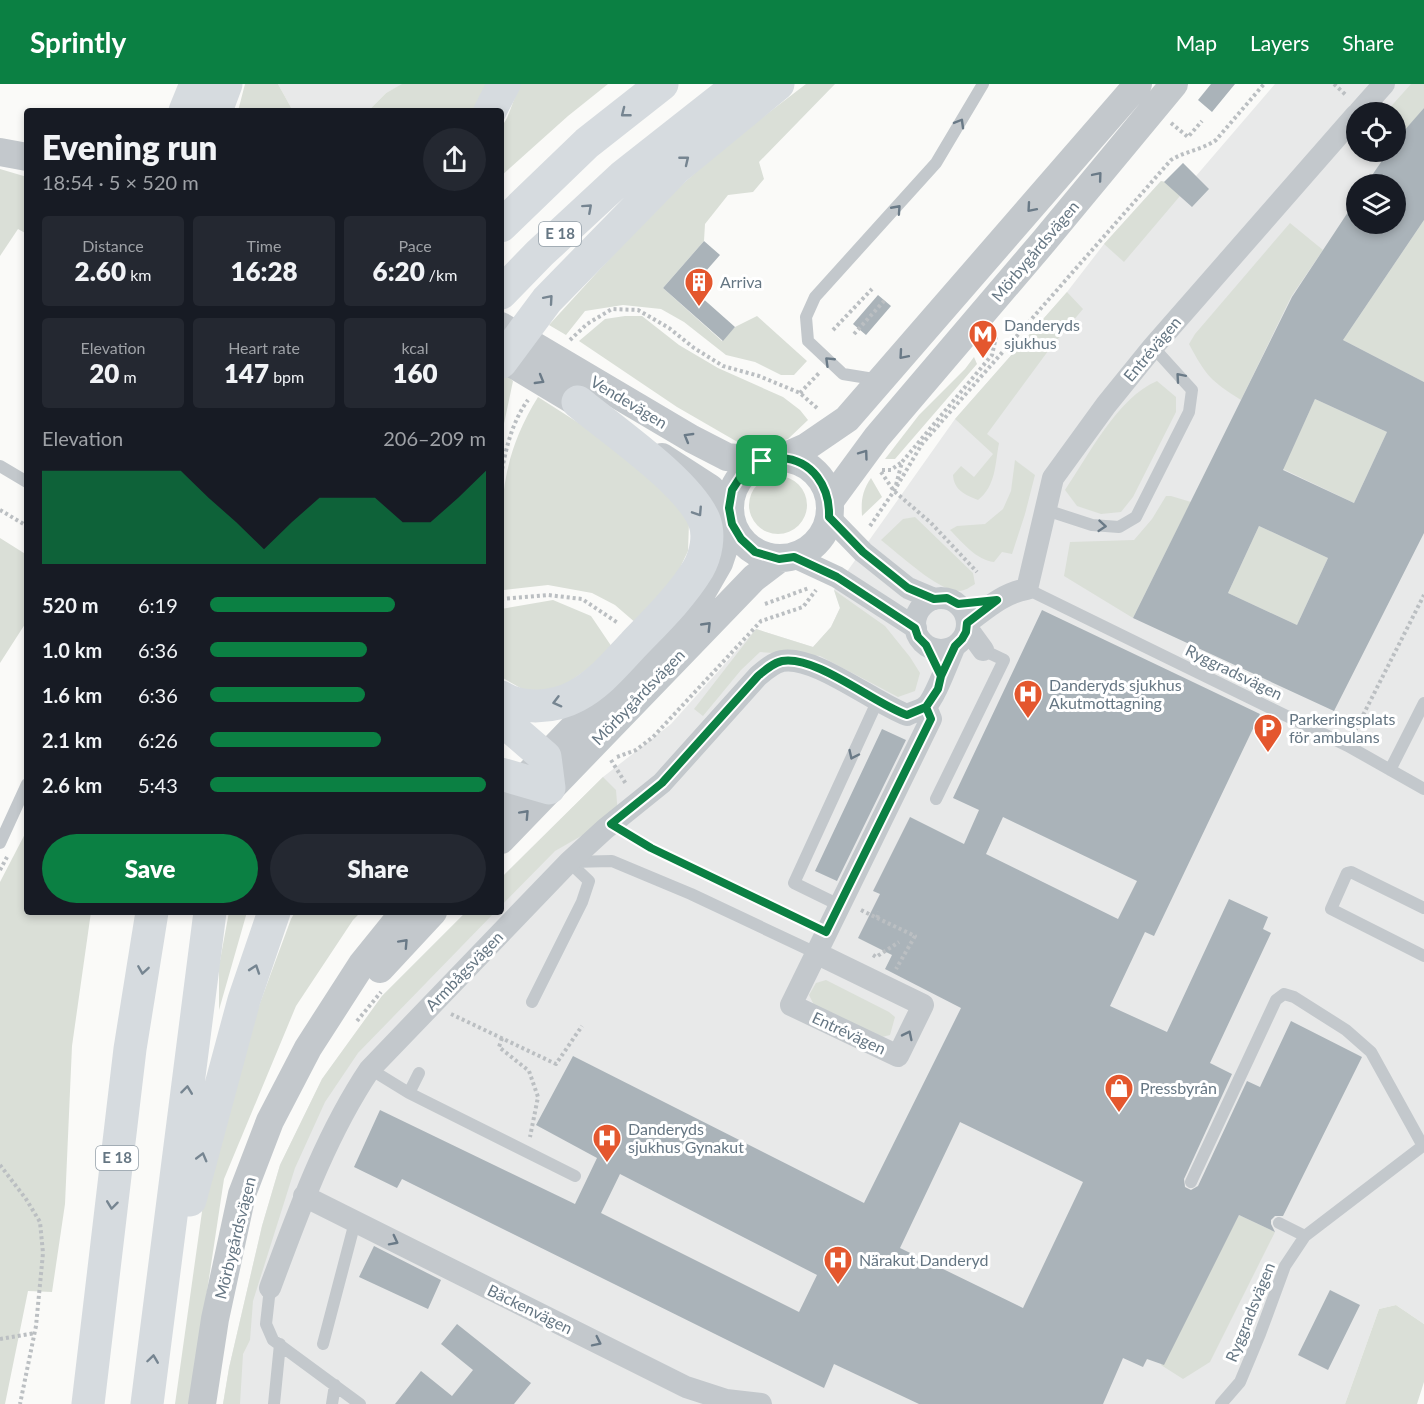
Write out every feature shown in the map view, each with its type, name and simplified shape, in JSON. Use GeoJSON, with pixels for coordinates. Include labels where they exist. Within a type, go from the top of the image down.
{"type":"FeatureCollection","features":[{"type":"Feature","properties":{"kind":"highway"},"geometry":{"type":"LineString","coordinates":[[186,108],[196,84]]}},
{"type":"Feature","properties":{"kind":"highway"},"geometry":{"type":"LineString","coordinates":[[217,108],[226,84]]}},
{"type":"Feature","properties":{"kind":"highway"},"geometry":{"type":"LineString","coordinates":[[492,108],[504,84]]}},
{"type":"Feature","properties":{"kind":"highway","name":"E 18"},"geometry":{"type":"LineString","coordinates":[[504,223],[587,143],[662,84]]}},
{"type":"Feature","properties":{"kind":"highway","name":"E 18"},"geometry":{"type":"LineString","coordinates":[[504,289],[622,177],[740,84]]}},
{"type":"Feature","properties":{"kind":"highway"},"geometry":{"type":"LineString","coordinates":[[504,358],[547,300],[676,168],[778,84]]}},
{"type":"Feature","properties":{"kind":"highway"},"geometry":{"type":"LineString","coordinates":[[504,698],[528,706],[550,705],[574,698],[597,683],[670,606],[699,567],[707,542],[704,521],[686,493],[583,390]]}},
{"type":"Feature","properties":{"kind":"highway"},"geometry":{"type":"LineString","coordinates":[[504,727],[524,780]]}},
{"type":"Feature","properties":{"kind":"highway","name":"E 18"},"geometry":{"type":"LineString","coordinates":[[88,1404],[130,1049],[152,915]]}},
{"type":"Feature","properties":{"kind":"highway"},"geometry":{"type":"LineString","coordinates":[[147,1404],[210,915]]}},
{"type":"Feature","properties":{"kind":"highway"},"geometry":{"type":"LineString","coordinates":[[159,1314],[244,1000],[273,915]]}},
{"type":"Feature","properties":{"kind":"street","name":"Mörbygårdsvägen"},"geometry":{"type":"LineString","coordinates":[[772,459],[806,447],[847,419],[1138,84]]}},
{"type":"Feature","properties":{"kind":"street","name":"Mörbygårdsvägen"},"geometry":{"type":"LineString","coordinates":[[829,509],[877,437],[1174,84]]}},
{"type":"Feature","properties":{"kind":"street","name":"Entrévägen"},"geometry":{"type":"LineString","coordinates":[[1368,102],[1384,84]]}},
{"type":"Feature","properties":{"kind":"street","name":"Entrévägen"},"geometry":{"type":"LineString","coordinates":[[1027,589],[1053,478],[1106,405],[1153,347],[1346,127]]}},
{"type":"Feature","properties":{"kind":"street"},"geometry":{"type":"LineString","coordinates":[[0,152],[24,156]]}},
{"type":"Feature","properties":{"kind":"street","name":"Vendevägen"},"geometry":{"type":"LineString","coordinates":[[504,328],[710,488],[730,516]]}},
{"type":"Feature","properties":{"kind":"street","name":"Vendevägen"},"geometry":{"type":"LineString","coordinates":[[504,358],[583,390],[727,457],[772,459]]}},
{"type":"Feature","properties":{"kind":"street"},"geometry":{"type":"LineString","coordinates":[[786,558],[811,548],[824,533],[829,509],[824,484],[805,465],[772,459],[743,473],[732,490],[730,516],[741,539],[755,552],[786,558],[837,577],[940,650],[961,629],[997,600],[1013,592],[1027,589]]}},
{"type":"Feature","properties":{"kind":"street"},"geometry":{"type":"LineString","coordinates":[[829,509],[863,552],[908,588],[934,599]]}},
{"type":"Feature","properties":{"kind":"street","name":"Mörbygårdsvägen"},"geometry":{"type":"LineString","coordinates":[[504,832],[524,780],[629,674],[700,596],[719,563],[730,516]]}},
{"type":"Feature","properties":{"kind":"street","name":"Mörbygårdsvägen"},"geometry":{"type":"LineString","coordinates":[[524,780],[754,578],[786,558]]}},
{"type":"Feature","properties":{"kind":"street"},"geometry":{"type":"LineString","coordinates":[[941,676],[921,636],[918,612],[923,605],[934,599],[947,598],[961,629],[983,650]]}},
{"type":"Feature","properties":{"kind":"street"},"geometry":{"type":"LineString","coordinates":[[926,707],[938,689],[941,676],[961,629]]}},
{"type":"Feature","properties":{"kind":"street","name":"Armbågsvägen"},"geometry":{"type":"LineString","coordinates":[[270,1288],[304,1196],[348,1101],[370,1069],[569,862],[662,783],[758,676],[782,662],[797,661],[824,671],[878,702],[907,715],[926,707]]}},
{"type":"Feature","properties":{"kind":"street","name":"Entrévägen"},"geometry":{"type":"LineString","coordinates":[[816,953],[923,1005],[898,1056],[791,1005],[839,904],[931,719],[926,707]]}},
{"type":"Feature","properties":{"kind":"street","name":"Mörbygårdsvägen"},"geometry":{"type":"LineString","coordinates":[[202,1404],[215,1319],[242,1194],[270,1121],[308,1048],[362,964],[402,915]]}},
{"type":"Feature","properties":{"kind":"street","name":"Mörbygårdsvägen"},"geometry":{"type":"LineString","coordinates":[[308,1048],[430,915]]}},
{"type":"Feature","properties":{"kind":"street","name":"Bäckenvägen"},"geometry":{"type":"LineString","coordinates":[[304,1196],[686,1387],[726,1400],[761,1404]]}},
{"type":"Feature","properties":{"kind":"lane"},"geometry":{"type":"LineString","coordinates":[[881,381],[843,374],[808,340],[806,317],[815,297],[936,163],[983,84]]}},
{"type":"Feature","properties":{"kind":"lane"},"geometry":{"type":"LineString","coordinates":[[1046,510],[1092,525],[1119,527],[1136,517],[1190,412],[1192,390],[1153,347]]}},
{"type":"Feature","properties":{"kind":"lane"},"geometry":{"type":"LineString","coordinates":[[0,466],[24,480]]}},
{"type":"Feature","properties":{"kind":"lane","name":"Ryggradsvägen"},"geometry":{"type":"LineString","coordinates":[[1027,589],[1348,746],[1424,789]]}},
{"type":"Feature","properties":{"kind":"lane"},"geometry":{"type":"LineString","coordinates":[[936,799],[1004,660],[983,650]]}},
{"type":"Feature","properties":{"kind":"lane"},"geometry":{"type":"LineString","coordinates":[[839,904],[794,883],[878,702]]}},
{"type":"Feature","properties":{"kind":"lane"},"geometry":{"type":"LineString","coordinates":[[1390,770],[1424,703]]}},
{"type":"Feature","properties":{"kind":"lane"},"geometry":{"type":"LineString","coordinates":[[0,843],[24,791]]}},
{"type":"Feature","properties":{"kind":"lane"},"geometry":{"type":"LineString","coordinates":[[569,862],[612,861],[691,894],[816,953]]}},
{"type":"Feature","properties":{"kind":"lane"},"geometry":{"type":"LineString","coordinates":[[532,1002],[582,902],[589,881],[569,862]]}},
{"type":"Feature","properties":{"kind":"lane"},"geometry":{"type":"LineString","coordinates":[[1424,908],[1351,872],[1347,873],[1331,909],[1424,956]]}},
{"type":"Feature","properties":{"kind":"lane"},"geometry":{"type":"LineString","coordinates":[[1191,1182],[1276,1000],[1284,994],[1294,997],[1346,1030],[1371,1052],[1424,1146]]}},
{"type":"Feature","properties":{"kind":"lane"},"geometry":{"type":"LineString","coordinates":[[370,1069],[409,1093],[575,1176]]}},
{"type":"Feature","properties":{"kind":"lane"},"geometry":{"type":"LineString","coordinates":[[409,1093],[419,1073]]}},
{"type":"Feature","properties":{"kind":"lane","name":"Ryggradsvägen"},"geometry":{"type":"LineString","coordinates":[[1221,1404],[1240,1382],[1285,1266],[1305,1236],[1424,1146]]}},
{"type":"Feature","properties":{"kind":"lane"},"geometry":{"type":"LineString","coordinates":[[323,1344],[355,1222]]}},
{"type":"Feature","properties":{"kind":"lane"},"geometry":{"type":"LineString","coordinates":[[1279,1223],[1305,1236]]}},
{"type":"Feature","properties":{"kind":"lane"},"geometry":{"type":"LineString","coordinates":[[270,1288],[266,1324],[273,1340],[360,1404]]}},
{"type":"Feature","properties":{"kind":"lane"},"geometry":{"type":"LineString","coordinates":[[274,1404],[280,1344]]}},
{"type":"Feature","properties":{"kind":"lane"},"geometry":{"type":"LineString","coordinates":[[332,1404],[335,1385]]}},
{"type":"Feature","properties":{"kind":"path"},"geometry":{"type":"LineString","coordinates":[[870,526],[922,444],[1171,160],[1181,154],[1207,146],[1216,140],[1264,84]]}},
{"type":"Feature","properties":{"kind":"path"},"geometry":{"type":"LineString","coordinates":[[1170,123],[1188,137],[1202,121]]}},
{"type":"Feature","properties":{"kind":"path"},"geometry":{"type":"LineString","coordinates":[[833,330],[872,289]]}},
{"type":"Feature","properties":{"kind":"path"},"geometry":{"type":"LineString","coordinates":[[854,334],[885,300]]}},
{"type":"Feature","properties":{"kind":"path"},"geometry":{"type":"LineString","coordinates":[[563,349],[587,324],[612,309],[638,310],[669,328],[694,348],[723,366],[759,376],[800,393],[821,411]]}},
{"type":"Feature","properties":{"kind":"path"},"geometry":{"type":"LineString","coordinates":[[977,572],[923,516],[894,491],[878,469],[891,470],[902,462],[992,355],[997,331]]}},
{"type":"Feature","properties":{"kind":"path"},"geometry":{"type":"LineString","coordinates":[[800,393],[820,372]]}},
{"type":"Feature","properties":{"kind":"path"},"geometry":{"type":"LineString","coordinates":[[504,458],[518,413],[533,393]]}},
{"type":"Feature","properties":{"kind":"path"},"geometry":{"type":"LineString","coordinates":[[894,491],[902,462]]}},
{"type":"Feature","properties":{"kind":"path"},"geometry":{"type":"LineString","coordinates":[[0,510],[24,524]]}},
{"type":"Feature","properties":{"kind":"path"},"geometry":{"type":"LineString","coordinates":[[627,786],[610,759],[636,750],[653,737],[761,621],[803,607],[820,583]]}},
{"type":"Feature","properties":{"kind":"path"},"geometry":{"type":"LineString","coordinates":[[504,599],[548,595],[582,599],[619,624]]}},
{"type":"Feature","properties":{"kind":"path"},"geometry":{"type":"LineString","coordinates":[[1348,746],[1424,596]]}},
{"type":"Feature","properties":{"kind":"path"},"geometry":{"type":"LineString","coordinates":[[611,824],[651,848],[826,932]]}},
{"type":"Feature","properties":{"kind":"path"},"geometry":{"type":"LineString","coordinates":[[877,918],[915,936],[895,971]]}},
{"type":"Feature","properties":{"kind":"path"},"geometry":{"type":"LineString","coordinates":[[866,952],[876,957],[898,942]]}},
{"type":"Feature","properties":{"kind":"path"},"geometry":{"type":"LineString","coordinates":[[432,1004],[556,1064],[582,1026]]}},
{"type":"Feature","properties":{"kind":"path"},"geometry":{"type":"LineString","coordinates":[[502,1038],[499,1047],[529,1071],[538,1097],[527,1152]]}},
{"type":"Feature","properties":{"kind":"path"},"geometry":{"type":"LineString","coordinates":[[0,1165],[40,1222],[43,1252],[35,1333],[20,1404]]}},
{"type":"Feature","properties":{"kind":"path"},"geometry":{"type":"LineString","coordinates":[[0,1340],[35,1333]]}},
{"type":"Feature","properties":{"kind":"shaded area"},"geometry":{"type":"Polygon","coordinates":[[[245,84],[278,84],[291,108],[239,108],[245,84]]]}},
{"type":"Feature","properties":{"kind":"shaded area"},"geometry":{"type":"Polygon","coordinates":[[[278,84],[402,84],[386,93],[371,108],[291,108],[278,84]]]}},
{"type":"Feature","properties":{"kind":"shaded area"},"geometry":{"type":"Polygon","coordinates":[[[402,84],[494,84],[479,108],[371,108],[386,93],[402,84]]]}},
{"type":"Feature","properties":{"kind":"shaded area"},"geometry":{"type":"Polygon","coordinates":[[[520,84],[608,84],[504,173],[504,123],[520,84]]]}},
{"type":"Feature","properties":{"kind":"shaded area"},"geometry":{"type":"Polygon","coordinates":[[[806,84],[835,84],[759,162],[764,179],[753,192],[728,195],[705,224],[704,241],[663,288],[722,341],[735,327],[757,316],[807,361],[794,375],[781,375],[755,362],[726,355],[684,322],[661,309],[623,305],[585,311],[566,335],[549,325],[655,209],[725,146],[806,84]]]}},
{"type":"Feature","properties":{"kind":"shaded area","name":"Danderyds sjukhus"},"geometry":{"type":"Polygon","coordinates":[[[1275,84],[1424,84],[1424,1324],[1396,1305],[1379,1309],[1345,1404],[223,1404],[229,1368],[262,1226],[280,1165],[322,1079],[382,996],[463,915],[504,915],[504,875],[603,777],[671,724],[756,629],[813,647],[831,627],[840,608],[834,590],[955,419],[1067,292],[1104,244],[1161,181],[1165,182],[1183,163],[1196,176],[1275,84]]]}},
{"type":"Feature","properties":{"kind":"shaded area"},"geometry":{"type":"Polygon","coordinates":[[[1411,84],[1424,84],[1424,108],[1406,130],[1406,102],[1395,102],[1411,84]]]}},
{"type":"Feature","properties":{"kind":"shaded area"},"geometry":{"type":"Polygon","coordinates":[[[0,169],[24,176],[24,232],[18,229],[0,256],[0,169]]]}},
{"type":"Feature","properties":{"kind":"shaded area"},"geometry":{"type":"Polygon","coordinates":[[[1161,181],[1180,196],[1124,262],[1104,244],[1161,181]]]}},
{"type":"Feature","properties":{"kind":"shaded area"},"geometry":{"type":"Polygon","coordinates":[[[1424,220],[1424,382],[1343,340],[1424,220]]]}},
{"type":"Feature","properties":{"kind":"shaded area"},"geometry":{"type":"Polygon","coordinates":[[[1290,223],[1323,250],[1291,297],[1241,400],[1210,377],[1189,344],[1195,334],[1290,223]]]}},
{"type":"Feature","properties":{"kind":"shaded area"},"geometry":{"type":"Polygon","coordinates":[[[1067,292],[1083,309],[1051,347],[987,434],[999,443],[992,481],[978,500],[969,496],[958,488],[953,475],[961,466],[974,477],[993,454],[955,419],[1067,292]]]}},
{"type":"Feature","properties":{"kind":"shaded area"},"geometry":{"type":"Polygon","coordinates":[[[642,316],[679,345],[718,368],[783,397],[800,410],[808,420],[788,439],[769,446],[741,444],[677,407],[579,341],[605,319],[642,316]]]}},
{"type":"Feature","properties":{"kind":"shaded area"},"geometry":{"type":"Polygon","coordinates":[[[974,357],[977,364],[895,459],[885,459],[919,415],[974,357]]]}},
{"type":"Feature","properties":{"kind":"shaded area"},"geometry":{"type":"Polygon","coordinates":[[[505,373],[513,381],[504,424],[505,373]]]}},
{"type":"Feature","properties":{"kind":"shaded area"},"geometry":{"type":"Polygon","coordinates":[[[1157,381],[1176,397],[1176,412],[1133,497],[1121,512],[1101,514],[1077,506],[1065,490],[1117,414],[1129,400],[1157,381]]]}},
{"type":"Feature","properties":{"kind":"shaded area"},"geometry":{"type":"Polygon","coordinates":[[[538,397],[585,427],[665,490],[689,523],[688,551],[677,574],[637,624],[615,605],[592,593],[548,585],[504,590],[504,488],[508,466],[525,421],[538,397]]]}},
{"type":"Feature","properties":{"kind":"shaded area"},"geometry":{"type":"Polygon","coordinates":[[[1315,399],[1387,432],[1354,503],[1283,469],[1315,399]]]}},
{"type":"Feature","properties":{"kind":"shaded area"},"geometry":{"type":"Polygon","coordinates":[[[1015,460],[1035,475],[1025,514],[1012,554],[1002,552],[994,562],[987,561],[970,550],[950,530],[957,526],[985,524],[1003,509],[1011,491],[1015,460]]]}},
{"type":"Feature","properties":{"kind":"shaded area"},"geometry":{"type":"Polygon","coordinates":[[[772,476],[784,476],[799,484],[807,499],[807,511],[799,526],[784,534],[772,534],[757,526],[749,511],[749,499],[757,484],[772,476]]]}},
{"type":"Feature","properties":{"kind":"shaded area"},"geometry":{"type":"Polygon","coordinates":[[[871,478],[882,497],[862,516],[863,496],[871,478]]]}},
{"type":"Feature","properties":{"kind":"shaded area"},"geometry":{"type":"Polygon","coordinates":[[[1166,496],[1191,502],[1133,618],[1064,576],[1070,542],[1134,540],[1152,519],[1166,496]]]}},
{"type":"Feature","properties":{"kind":"shaded area"},"geometry":{"type":"Polygon","coordinates":[[[915,517],[973,573],[975,584],[965,590],[951,590],[930,579],[881,540],[903,519],[915,517]]]}},
{"type":"Feature","properties":{"kind":"shaded area"},"geometry":{"type":"Polygon","coordinates":[[[1259,526],[1328,558],[1297,625],[1228,593],[1259,526]]]}},
{"type":"Feature","properties":{"kind":"shaded area"},"geometry":{"type":"Polygon","coordinates":[[[0,538],[24,553],[24,626],[0,663],[0,538]]]}},
{"type":"Feature","properties":{"kind":"shaded area"},"geometry":{"type":"Polygon","coordinates":[[[834,590],[885,626],[910,657],[920,673],[915,691],[898,697],[820,656],[760,652],[741,670],[703,716],[694,709],[756,629],[813,647],[831,627],[840,608],[834,590]]]}},
{"type":"Feature","properties":{"kind":"shaded area"},"geometry":{"type":"Polygon","coordinates":[[[553,600],[591,616],[614,650],[558,690],[531,694],[504,679],[504,608],[553,600]]]}},
{"type":"Feature","properties":{"kind":"shaded area"},"geometry":{"type":"Polygon","coordinates":[[[603,777],[616,790],[618,815],[555,851],[504,903],[504,875],[603,777]]]}},
{"type":"Feature","properties":{"kind":"shaded area"},"geometry":{"type":"Polygon","coordinates":[[[24,836],[24,915],[91,915],[72,1046],[65,1204],[52,1292],[28,1291],[5,1404],[0,1404],[0,882],[24,836]]]}},
{"type":"Feature","properties":{"kind":"shaded area"},"geometry":{"type":"Polygon","coordinates":[[[228,915],[246,915],[219,1010],[219,966],[228,915]]]}},
{"type":"Feature","properties":{"kind":"shaded area"},"geometry":{"type":"Polygon","coordinates":[[[293,915],[358,915],[296,1006],[224,1179],[190,1404],[175,1404],[207,1176],[253,1022],[293,915]]]}},
{"type":"Feature","properties":{"kind":"shaded area"},"geometry":{"type":"Polygon","coordinates":[[[463,915],[492,915],[358,1053],[325,1102],[295,1168],[253,1301],[250,1340],[243,1354],[240,1404],[223,1404],[229,1368],[262,1226],[280,1165],[322,1079],[382,996],[463,915]]]}},
{"type":"Feature","properties":{"kind":"shaded area"},"geometry":{"type":"Polygon","coordinates":[[[826,980],[895,1017],[890,1035],[882,1037],[814,1005],[809,995],[816,983],[826,980]]]}},
{"type":"Feature","properties":{"kind":"shaded area"},"geometry":{"type":"Polygon","coordinates":[[[1239,1215],[1275,1232],[1210,1362],[1183,1379],[1161,1365],[1239,1215]]]}},
{"type":"Feature","properties":{"kind":"shaded area"},"geometry":{"type":"Polygon","coordinates":[[[1396,1305],[1424,1324],[1424,1382],[1417,1404],[1345,1404],[1379,1309],[1396,1305]]]}},
{"type":"Feature","properties":{"kind":"building"},"geometry":{"type":"Polygon","coordinates":[[[1211,84],[1235,84],[1212,112],[1198,100],[1211,84]]]}},
{"type":"Feature","properties":{"kind":"building"},"geometry":{"type":"Polygon","coordinates":[[[1424,108],[1424,220],[1343,340],[1424,382],[1424,533],[1334,711],[1133,618],[1292,297],[1346,215],[1346,234],[1406,234],[1406,174],[1373,174],[1381,162],[1406,162],[1406,129],[1424,108]],[[1315,399],[1283,470],[1354,503],[1387,432],[1315,399]],[[1259,526],[1228,593],[1297,625],[1328,558],[1259,526]]]}},
{"type":"Feature","properties":{"kind":"building"},"geometry":{"type":"Polygon","coordinates":[[[1183,163],[1209,189],[1192,207],[1164,182],[1183,163]]]}},
{"type":"Feature","properties":{"kind":"building","name":"Arriva"},"geometry":{"type":"Polygon","coordinates":[[[704,241],[720,255],[691,288],[735,327],[723,341],[663,288],[704,241]]]}},
{"type":"Feature","properties":{"kind":"building"},"geometry":{"type":"Polygon","coordinates":[[[878,295],[891,306],[866,335],[853,324],[878,295]]]}},
{"type":"Feature","properties":{"kind":"building"},"geometry":{"type":"Polygon","coordinates":[[[1042,610],[1260,714],[1154,936],[1145,932],[1110,1006],[1167,1032],[1229,899],[1268,917],[1263,929],[1271,933],[1210,1063],[1232,1074],[1184,1179],[1185,1187],[1191,1190],[1198,1186],[1247,1081],[1260,1087],[1291,1021],[1362,1057],[1283,1216],[1275,1216],[1271,1220],[1275,1232],[1239,1215],[1164,1365],[1147,1359],[1143,1367],[1123,1358],[1103,1404],[919,1404],[834,1364],[824,1388],[402,1179],[397,1188],[354,1167],[380,1110],[575,1204],[597,1158],[536,1125],[573,1056],[864,1203],[961,1008],[885,969],[892,955],[858,938],[880,894],[873,891],[910,817],[964,844],[979,810],[953,798],[1042,610]],[[1003,817],[986,854],[1118,919],[1137,881],[1003,817]],[[960,1122],[900,1248],[1023,1308],[1083,1182],[960,1122]],[[620,1174],[601,1213],[799,1312],[817,1275],[620,1174]]]}},
{"type":"Feature","properties":{"kind":"building"},"geometry":{"type":"Polygon","coordinates":[[[882,729],[906,740],[837,881],[815,871],[882,729]]]}},
{"type":"Feature","properties":{"kind":"building"},"geometry":{"type":"Polygon","coordinates":[[[374,1246],[441,1280],[428,1309],[359,1277],[374,1246]]]}},
{"type":"Feature","properties":{"kind":"building"},"geometry":{"type":"Polygon","coordinates":[[[1330,1290],[1360,1305],[1328,1370],[1298,1355],[1330,1290]]]}},
{"type":"Feature","properties":{"kind":"building"},"geometry":{"type":"Polygon","coordinates":[[[457,1324],[531,1383],[514,1404],[395,1404],[421,1371],[452,1396],[473,1370],[441,1344],[457,1324]]]}},
{"type":"Feature","properties":{"kind":"place","name":"Arriva"},"geometry":{"type":"Point","coordinates":[699,308]}},
{"type":"Feature","properties":{"kind":"place","name":"Danderyds sjukhus"},"geometry":{"type":"Point","coordinates":[983,360]}},
{"type":"Feature","properties":{"kind":"place","name":"Danderyds sjukhus Akutmottagning"},"geometry":{"type":"Point","coordinates":[1028,720]}},
{"type":"Feature","properties":{"kind":"place","name":"Parkeringsplats för ambulans"},"geometry":{"type":"Point","coordinates":[1268,754]}},
{"type":"Feature","properties":{"kind":"place","name":"Pressbyrån"},"geometry":{"type":"Point","coordinates":[1119,1114]}},
{"type":"Feature","properties":{"kind":"place","name":"Danderyds sjukhus Gynakut"},"geometry":{"type":"Point","coordinates":[607,1164]}},
{"type":"Feature","properties":{"kind":"place","name":"Närakut Danderyd"},"geometry":{"type":"Point","coordinates":[838,1286]}},
{"type":"Feature","properties":{"kind":"route"},"geometry":{"type":"LineString","coordinates":[[762,461],[743,473],[732,490],[729,508],[732,524],[741,539],[755,552],[779,559],[794,557],[837,577],[915,628],[941,676],[938,689],[926,707],[907,715],[892,710],[824,671],[797,661],[782,662],[758,676],[662,783],[611,824],[651,848],[826,932],[931,719],[926,707],[938,689],[941,676],[955,646],[966,632],[967,623],[997,600],[958,604],[947,598],[934,599],[908,588],[863,552],[829,517],[830,501],[824,484],[805,465],[781,458],[762,461]]}}]}
